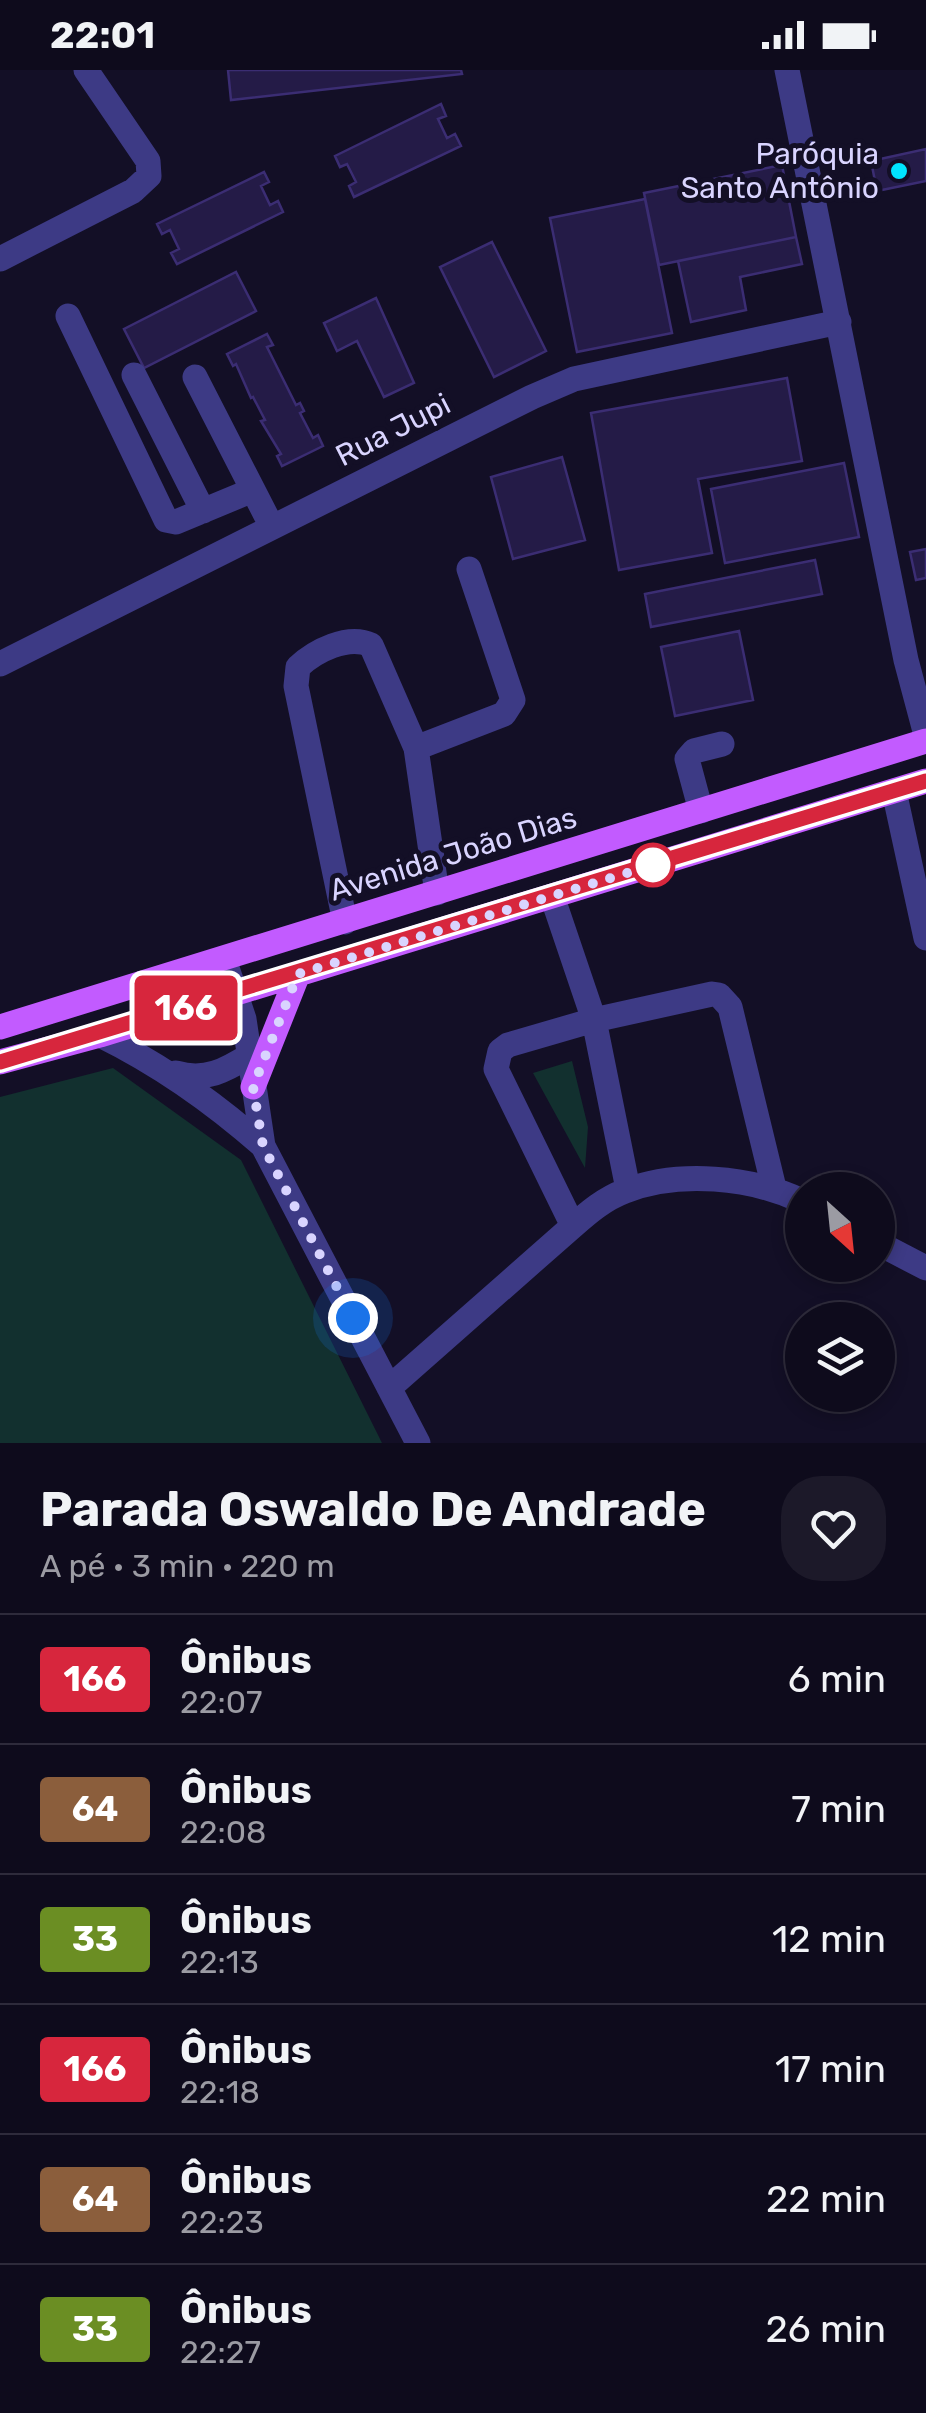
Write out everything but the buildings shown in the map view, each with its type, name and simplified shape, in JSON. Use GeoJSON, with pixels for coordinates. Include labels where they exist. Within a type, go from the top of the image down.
{"type":"FeatureCollection","features":[{"type":"Feature","properties":{"kind":"main road","name":"Avenida João Dias"},"geometry":{"type":"LineString","coordinates":[[0,1028],[926,738]]}},
{"type":"Feature","properties":{"kind":"main road"},"geometry":{"type":"LineString","coordinates":[[0,1062],[100,1035],[926,781]]}},
{"type":"Feature","properties":{"kind":"main road"},"geometry":{"type":"LineString","coordinates":[[253,1087],[298,974]]}},
{"type":"Feature","properties":{"kind":"street"},"geometry":{"type":"LineString","coordinates":[[0,260],[133,191],[149,176],[148,161],[86,70]]}},
{"type":"Feature","properties":{"kind":"street"},"geometry":{"type":"LineString","coordinates":[[787,70],[906,660],[926,738]]}},
{"type":"Feature","properties":{"kind":"street"},"geometry":{"type":"LineString","coordinates":[[68,316],[164,518],[172,523],[253,490]]}},
{"type":"Feature","properties":{"kind":"street","name":"Rua Jupi"},"geometry":{"type":"LineString","coordinates":[[0,664],[532,397],[574,380],[839,322]]}},
{"type":"Feature","properties":{"kind":"street"},"geometry":{"type":"LineString","coordinates":[[134,375],[202,511]]}},
{"type":"Feature","properties":{"kind":"street"},"geometry":{"type":"LineString","coordinates":[[194,377],[272,527]]}},
{"type":"Feature","properties":{"kind":"street"},"geometry":{"type":"LineString","coordinates":[[416,748],[504,714],[512,706],[513,694],[470,569]]}},
{"type":"Feature","properties":{"kind":"street"},"geometry":{"type":"LineString","coordinates":[[345,922],[296,686],[298,667],[347,640],[371,645],[416,748],[436,893]]}},
{"type":"Feature","properties":{"kind":"street"},"geometry":{"type":"LineString","coordinates":[[700,811],[688,758],[694,751],[722,744]]}},
{"type":"Feature","properties":{"kind":"street"},"geometry":{"type":"LineString","coordinates":[[894,791],[926,938]]}},
{"type":"Feature","properties":{"kind":"street"},"geometry":{"type":"LineString","coordinates":[[552,896],[594,1020],[628,1189]]}},
{"type":"Feature","properties":{"kind":"street"},"geometry":{"type":"LineString","coordinates":[[224,959],[237,993],[250,1055],[263,1146],[418,1443]]}},
{"type":"Feature","properties":{"kind":"street"},"geometry":{"type":"LineString","coordinates":[[572,1226],[496,1070],[500,1051],[594,1020],[712,994],[730,1007],[774,1188]]}},
{"type":"Feature","properties":{"kind":"street"},"geometry":{"type":"LineString","coordinates":[[100,1035],[166,1070],[263,1146]]}},
{"type":"Feature","properties":{"kind":"street"},"geometry":{"type":"LineString","coordinates":[[166,1070],[202,1077],[218,1073],[250,1055]]}},
{"type":"Feature","properties":{"kind":"street"},"geometry":{"type":"LineString","coordinates":[[390,1388],[572,1226],[602,1202],[628,1189],[682,1180],[722,1180],[785,1193]]}},
{"type":"Feature","properties":{"kind":"street"},"geometry":{"type":"LineString","coordinates":[[895,1252],[926,1268]]}},
{"type":"Feature","properties":{"kind":"green space"},"geometry":{"type":"Polygon","coordinates":[[[572,1061],[588,1127],[585,1168],[533,1073],[572,1061]]]}},
{"type":"Feature","properties":{"kind":"green space"},"geometry":{"type":"Polygon","coordinates":[[[113,1068],[241,1160],[382,1443],[0,1443],[0,1097],[113,1068]]]}},
{"type":"Feature","properties":{"kind":"bus line","name":"166"},"geometry":{"type":"LineString","coordinates":[[0,1062],[100,1035],[926,781]]}},
{"type":"Feature","properties":{"kind":"place","name":"Paróquia Santo Antônio"},"geometry":{"type":"Point","coordinates":[899,171]}},
{"type":"Feature","properties":{"kind":"route"},"geometry":{"type":"LineString","coordinates":[[353,1318],[263,1146],[253,1087],[298,974],[653,865]]}}]}
